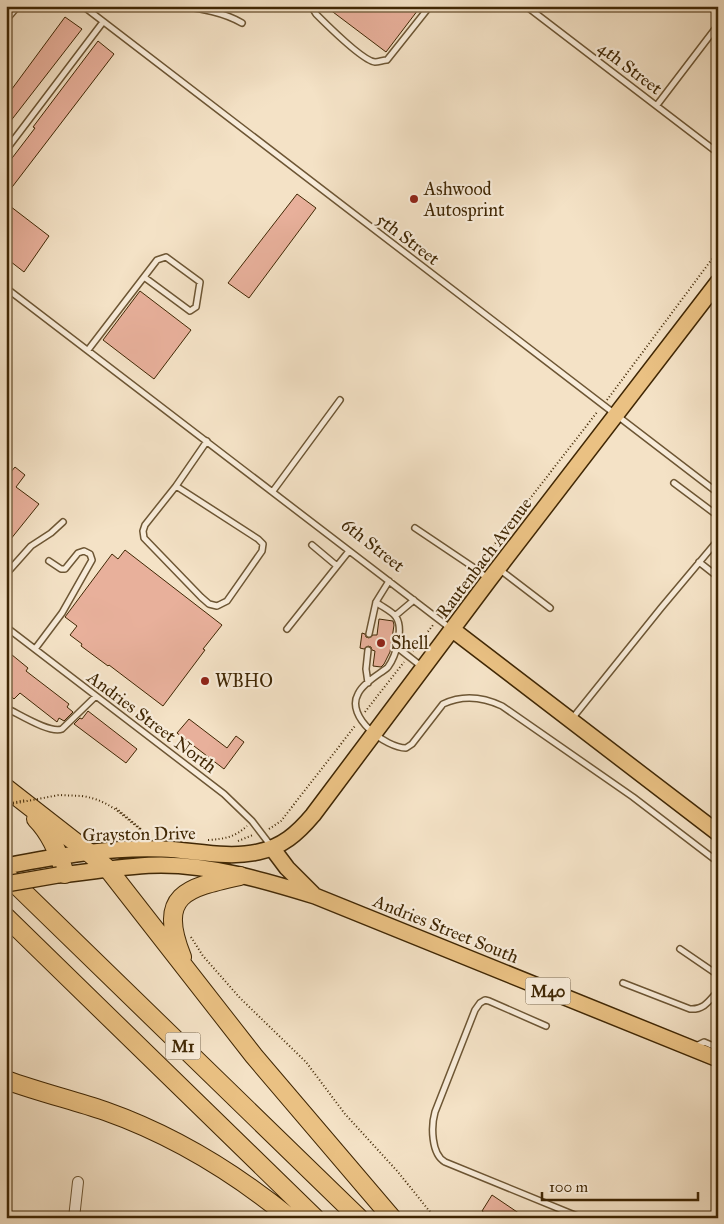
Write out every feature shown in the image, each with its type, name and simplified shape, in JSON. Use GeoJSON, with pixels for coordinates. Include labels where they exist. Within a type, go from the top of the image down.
{"type":"FeatureCollection","features":[{"type":"Feature","properties":{"kind":"highway"},"geometry":{"type":"LineString","coordinates":[[6,788],[108,870],[254,1056],[392,1218]]}},
{"type":"Feature","properties":{"kind":"highway"},"geometry":{"type":"LineString","coordinates":[[6,792],[45,828],[61,875]]}},
{"type":"Feature","properties":{"kind":"highway","name":"M1"},"geometry":{"type":"LineString","coordinates":[[6,875],[360,1218]]}},
{"type":"Feature","properties":{"kind":"highway"},"geometry":{"type":"LineString","coordinates":[[187,972],[172,926],[178,902],[182,896],[197,886],[240,876]]}},
{"type":"Feature","properties":{"kind":"highway","name":"M1"},"geometry":{"type":"LineString","coordinates":[[6,918],[315,1218]]}},
{"type":"Feature","properties":{"kind":"highway"},"geometry":{"type":"LineString","coordinates":[[6,1080],[106,1111],[189,1148],[260,1193],[290,1218]]}},
{"type":"Feature","properties":{"kind":"main road","name":"Rautenbach Avenue"},"geometry":{"type":"LineString","coordinates":[[272,848],[286,842],[302,828],[718,282]]}},
{"type":"Feature","properties":{"kind":"main road","name":"6th Street"},"geometry":{"type":"LineString","coordinates":[[453,630],[718,832]]}},
{"type":"Feature","properties":{"kind":"main road","name":"Grayston Drive"},"geometry":{"type":"LineString","coordinates":[[6,866],[88,852],[162,849],[233,854],[256,853],[272,848]]}},
{"type":"Feature","properties":{"kind":"main road"},"geometry":{"type":"LineString","coordinates":[[272,848],[315,896]]}},
{"type":"Feature","properties":{"kind":"main road","name":"Grayston Drive"},"geometry":{"type":"LineString","coordinates":[[6,884],[61,875],[162,865],[206,869],[240,876]]}},
{"type":"Feature","properties":{"kind":"main road","name":"Andries Street South"},"geometry":{"type":"LineString","coordinates":[[240,876],[315,896],[718,1059]]}},
{"type":"Feature","properties":{"kind":"street"},"geometry":{"type":"LineString","coordinates":[[74,1218],[78,1182]]}},
{"type":"Feature","properties":{"kind":"lane"},"geometry":{"type":"LineString","coordinates":[[6,20],[18,6]]}},
{"type":"Feature","properties":{"kind":"lane"},"geometry":{"type":"LineString","coordinates":[[181,6],[230,16],[242,23]]}},
{"type":"Feature","properties":{"kind":"lane"},"geometry":{"type":"LineString","coordinates":[[311,6],[316,14],[353,47],[369,60],[376,62],[387,60],[430,6]]}},
{"type":"Feature","properties":{"kind":"lane","name":"4th Street"},"geometry":{"type":"LineString","coordinates":[[526,6],[718,153]]}},
{"type":"Feature","properties":{"kind":"lane","name":"5th Street"},"geometry":{"type":"LineString","coordinates":[[87,7],[103,22],[718,493]]}},
{"type":"Feature","properties":{"kind":"lane"},"geometry":{"type":"LineString","coordinates":[[6,150],[103,22]]}},
{"type":"Feature","properties":{"kind":"lane"},"geometry":{"type":"LineString","coordinates":[[657,106],[718,25]]}},
{"type":"Feature","properties":{"kind":"lane"},"geometry":{"type":"LineString","coordinates":[[88,350],[157,260],[166,257],[200,282],[196,307],[190,312],[144,277]]}},
{"type":"Feature","properties":{"kind":"lane","name":"6th Street"},"geometry":{"type":"LineString","coordinates":[[6,288],[453,630]]}},
{"type":"Feature","properties":{"kind":"lane"},"geometry":{"type":"LineString","coordinates":[[273,491],[340,400]]}},
{"type":"Feature","properties":{"kind":"lane"},"geometry":{"type":"LineString","coordinates":[[176,486],[263,544],[262,550],[227,601],[218,606],[208,604],[201,598],[144,538],[142,531],[207,441]]}},
{"type":"Feature","properties":{"kind":"lane"},"geometry":{"type":"LineString","coordinates":[[674,483],[718,516]]}},
{"type":"Feature","properties":{"kind":"lane"},"geometry":{"type":"LineString","coordinates":[[6,574],[31,546],[62,522]]}},
{"type":"Feature","properties":{"kind":"lane"},"geometry":{"type":"LineString","coordinates":[[415,528],[476,569],[494,574],[550,608]]}},
{"type":"Feature","properties":{"kind":"lane"},"geometry":{"type":"LineString","coordinates":[[571,720],[718,540]]}},
{"type":"Feature","properties":{"kind":"lane"},"geometry":{"type":"LineString","coordinates":[[312,545],[338,566]]}},
{"type":"Feature","properties":{"kind":"lane"},"geometry":{"type":"LineString","coordinates":[[35,650],[62,614],[92,560],[90,554],[84,551],[78,553],[65,569],[61,569],[49,561]]}},
{"type":"Feature","properties":{"kind":"lane"},"geometry":{"type":"LineString","coordinates":[[287,630],[349,551]]}},
{"type":"Feature","properties":{"kind":"lane"},"geometry":{"type":"LineString","coordinates":[[699,562],[718,576]]}},
{"type":"Feature","properties":{"kind":"lane"},"geometry":{"type":"LineString","coordinates":[[369,634],[376,602],[389,581]]}},
{"type":"Feature","properties":{"kind":"lane"},"geometry":{"type":"LineString","coordinates":[[395,616],[414,600]]}},
{"type":"Feature","properties":{"kind":"lane"},"geometry":{"type":"LineString","coordinates":[[376,602],[395,616],[398,622],[398,648],[388,667],[358,692],[355,706],[360,719],[374,734],[399,748],[406,748],[412,744],[443,704],[477,698],[486,699],[502,706],[633,797],[718,862]]}},
{"type":"Feature","properties":{"kind":"lane","name":"Andries Street North"},"geometry":{"type":"LineString","coordinates":[[6,627],[224,794],[252,821],[272,848]]}},
{"type":"Feature","properties":{"kind":"lane"},"geometry":{"type":"LineString","coordinates":[[398,648],[424,668]]}},
{"type":"Feature","properties":{"kind":"lane"},"geometry":{"type":"LineString","coordinates":[[368,650],[366,669],[368,682]]}},
{"type":"Feature","properties":{"kind":"lane"},"geometry":{"type":"LineString","coordinates":[[6,708],[47,728],[58,731],[96,696]]}},
{"type":"Feature","properties":{"kind":"lane"},"geometry":{"type":"LineString","coordinates":[[680,949],[718,975]]}},
{"type":"Feature","properties":{"kind":"lane"},"geometry":{"type":"LineString","coordinates":[[623,983],[697,1009],[702,1008],[718,991]]}},
{"type":"Feature","properties":{"kind":"lane"},"geometry":{"type":"LineString","coordinates":[[546,1026],[485,1000],[480,1003],[475,1010],[435,1112],[433,1123],[434,1143],[438,1156],[445,1162],[582,1218]]}},
{"type":"Feature","properties":{"kind":"lane"},"geometry":{"type":"LineString","coordinates":[[692,1050],[704,1042],[718,1048]]}},
{"type":"Feature","properties":{"kind":"path"},"geometry":{"type":"LineString","coordinates":[[6,804],[59,794],[97,797],[110,803],[151,836]]}},
{"type":"Feature","properties":{"kind":"path"},"geometry":{"type":"LineString","coordinates":[[200,840],[227,839],[241,832],[252,821]]}},
{"type":"Feature","properties":{"kind":"path"},"geometry":{"type":"LineString","coordinates":[[190,936],[203,956],[240,998],[306,1062],[345,1114],[398,1172],[435,1218]]}},
{"type":"Feature","properties":{"kind":"building"},"geometry":{"type":"Polygon","coordinates":[[[325,6],[421,6],[386,52],[325,6]]]}},
{"type":"Feature","properties":{"kind":"building"},"geometry":{"type":"Polygon","coordinates":[[[65,17],[82,29],[6,127],[6,97],[65,17]]]}},
{"type":"Feature","properties":{"kind":"building"},"geometry":{"type":"Polygon","coordinates":[[[98,41],[114,54],[6,195],[6,166],[98,41]]]}},
{"type":"Feature","properties":{"kind":"building"},"geometry":{"type":"Polygon","coordinates":[[[297,194],[316,208],[249,298],[228,283],[297,194]]]}},
{"type":"Feature","properties":{"kind":"building"},"geometry":{"type":"Polygon","coordinates":[[[6,203],[49,236],[24,272],[6,258],[6,203]]]}},
{"type":"Feature","properties":{"kind":"building"},"geometry":{"type":"Polygon","coordinates":[[[140,291],[191,330],[154,379],[103,340],[140,291]]]}},
{"type":"Feature","properties":{"kind":"building"},"geometry":{"type":"Polygon","coordinates":[[[15,467],[25,475],[16,487],[39,504],[6,545],[6,470],[10,473],[15,467]]]}},
{"type":"Feature","properties":{"kind":"building"},"geometry":{"type":"Polygon","coordinates":[[[125,550],[222,625],[163,706],[81,646],[82,644],[70,635],[77,626],[65,617],[112,554],[118,559],[125,550]]]}},
{"type":"Feature","properties":{"kind":"building"},"geometry":{"type":"Polygon","coordinates":[[[379,619],[393,621],[394,625],[390,652],[381,667],[373,666],[375,651],[371,647],[360,648],[362,633],[369,638],[377,635],[379,619]]]}},
{"type":"Feature","properties":{"kind":"building"},"geometry":{"type":"Polygon","coordinates":[[[6,650],[28,668],[26,671],[69,704],[67,707],[73,712],[64,721],[59,718],[57,722],[20,693],[14,699],[6,692],[6,650]]]}},
{"type":"Feature","properties":{"kind":"building"},"geometry":{"type":"Polygon","coordinates":[[[88,711],[137,749],[126,763],[74,724],[80,718],[82,719],[88,711]]]}},
{"type":"Feature","properties":{"kind":"building"},"geometry":{"type":"Polygon","coordinates":[[[189,719],[227,748],[236,736],[244,742],[224,769],[177,733],[189,719]]]}},
{"type":"Feature","properties":{"kind":"building"},"geometry":{"type":"Polygon","coordinates":[[[492,1195],[526,1218],[491,1218],[482,1211],[492,1195]]]}},
{"type":"Feature","properties":{"kind":"place","name":"Ashwood Autosprint"},"geometry":{"type":"Point","coordinates":[414,199]}},
{"type":"Feature","properties":{"kind":"place","name":"Shell"},"geometry":{"type":"Point","coordinates":[381,643]}},
{"type":"Feature","properties":{"kind":"place","name":"WBHO"},"geometry":{"type":"Point","coordinates":[205,681]}}]}
